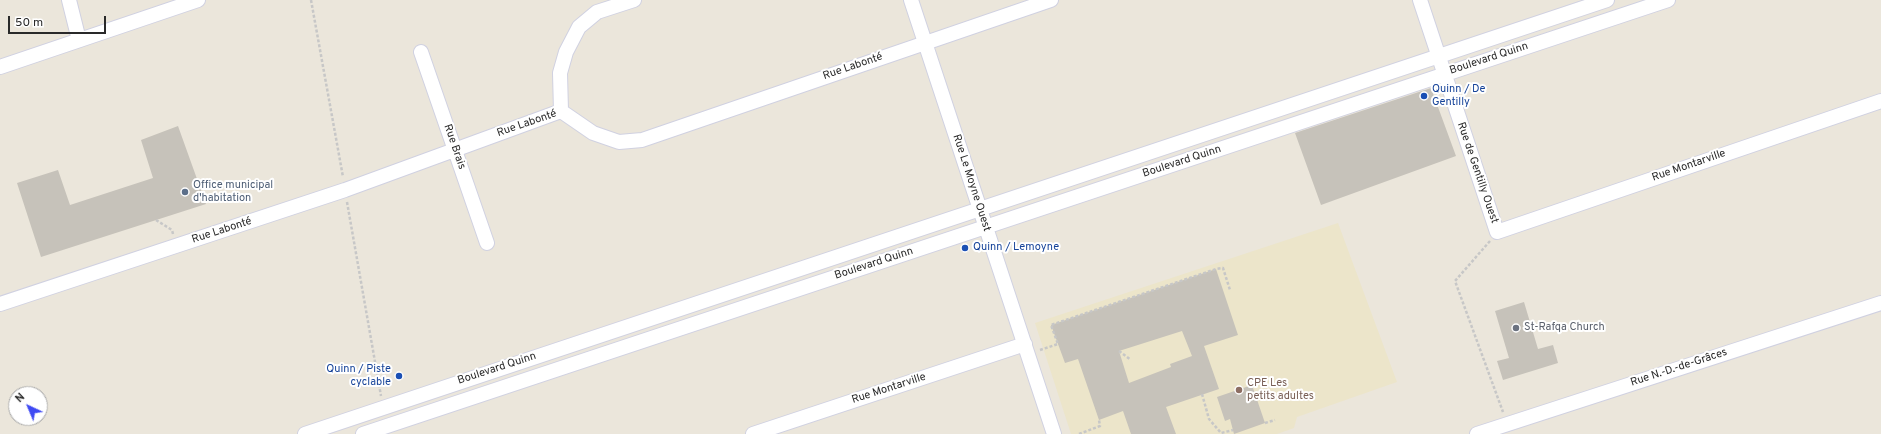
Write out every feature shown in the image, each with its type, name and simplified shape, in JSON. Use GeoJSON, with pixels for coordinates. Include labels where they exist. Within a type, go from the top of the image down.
{"type":"FeatureCollection","features":[{"type":"Feature","properties":{"kind":"street"},"geometry":{"type":"LineString","coordinates":[[69,0],[78,40]]}},
{"type":"Feature","properties":{"kind":"street"},"geometry":{"type":"LineString","coordinates":[[0,67],[198,0]]}},
{"type":"Feature","properties":{"kind":"street"},"geometry":{"type":"LineString","coordinates":[[561,111],[560,73],[566,52],[579,27],[597,12],[634,0]]}},
{"type":"Feature","properties":{"kind":"street","name":"Rue Le Moyne Ouest"},"geometry":{"type":"LineString","coordinates":[[911,0],[1054,434]]}},
{"type":"Feature","properties":{"kind":"street","name":"Rue Labonté"},"geometry":{"type":"LineString","coordinates":[[0,304],[345,190],[561,111],[593,133],[619,142],[642,140],[1051,0]]}},
{"type":"Feature","properties":{"kind":"street","name":"Rue de Gentilly Ouest"},"geometry":{"type":"LineString","coordinates":[[1420,0],[1497,232]]}},
{"type":"Feature","properties":{"kind":"street","name":"Boulevard Quinn"},"geometry":{"type":"LineString","coordinates":[[306,434],[1607,0]]}},
{"type":"Feature","properties":{"kind":"street","name":"Boulevard Quinn"},"geometry":{"type":"LineString","coordinates":[[363,434],[1668,0]]}},
{"type":"Feature","properties":{"kind":"street","name":"Rue Brais"},"geometry":{"type":"LineString","coordinates":[[421,52],[487,243]]}},
{"type":"Feature","properties":{"kind":"street","name":"Rue Montarville"},"geometry":{"type":"LineString","coordinates":[[1497,232],[1881,101]]}},
{"type":"Feature","properties":{"kind":"street","name":"Rue N.-D.-de-Grâces"},"geometry":{"type":"LineString","coordinates":[[1477,434],[1881,303]]}},
{"type":"Feature","properties":{"kind":"street"},"geometry":{"type":"LineString","coordinates":[[689,305],[696,324]]}},
{"type":"Feature","properties":{"kind":"street","name":"Rue Montarville"},"geometry":{"type":"LineString","coordinates":[[753,434],[1026,349]]}},
{"type":"Feature","properties":{"kind":"path"},"geometry":{"type":"LineString","coordinates":[[311,0],[343,177]]}},
{"type":"Feature","properties":{"kind":"path"},"geometry":{"type":"LineString","coordinates":[[346,196],[382,403]]}},
{"type":"Feature","properties":{"kind":"path"},"geometry":{"type":"LineString","coordinates":[[156,220],[172,230],[177,246]]}},
{"type":"Feature","properties":{"kind":"path"},"geometry":{"type":"LineString","coordinates":[[1497,232],[1455,281],[1507,424]]}},
{"type":"Feature","properties":{"kind":"path"},"geometry":{"type":"LineString","coordinates":[[1026,349],[1058,344],[1051,325],[1216,269],[1223,268],[1230,290]]}},
{"type":"Feature","properties":{"kind":"path"},"geometry":{"type":"LineString","coordinates":[[1119,351],[1131,360]]}},
{"type":"Feature","properties":{"kind":"path"},"geometry":{"type":"LineString","coordinates":[[1202,394],[1209,420],[1221,433],[1233,430]]}},
{"type":"Feature","properties":{"kind":"path"},"geometry":{"type":"LineString","coordinates":[[1079,434],[1100,426],[1100,420]]}},
{"type":"Feature","properties":{"kind":"path"},"geometry":{"type":"LineString","coordinates":[[1265,423],[1275,420]]}},
{"type":"Feature","properties":{"kind":"shaded area"},"geometry":{"type":"Polygon","coordinates":[[[1338,223],[1397,382],[1297,417],[1294,428],[1277,434],[1071,434],[1035,323],[1338,223]]]}},
{"type":"Feature","properties":{"kind":"building"},"geometry":{"type":"Polygon","coordinates":[[[1431,88],[1456,156],[1321,205],[1295,133],[1431,88]]]}},
{"type":"Feature","properties":{"kind":"building"},"geometry":{"type":"Polygon","coordinates":[[[178,126],[206,204],[41,257],[17,183],[58,170],[70,205],[153,178],[141,140],[178,126]]]}},
{"type":"Feature","properties":{"kind":"building"},"geometry":{"type":"Polygon","coordinates":[[[1216,269],[1238,335],[1204,346],[1219,389],[1166,407],[1176,434],[1131,434],[1123,411],[1099,420],[1078,359],[1065,363],[1051,325],[1216,269]],[[1182,331],[1119,351],[1129,383],[1171,367],[1170,364],[1192,356],[1182,331]]]}},
{"type":"Feature","properties":{"kind":"building","name":"St-Rafqa Church"},"geometry":{"type":"Polygon","coordinates":[[[1524,302],[1538,349],[1553,345],[1558,363],[1503,380],[1497,361],[1509,358],[1495,311],[1524,302]]]}},
{"type":"Feature","properties":{"kind":"building"},"geometry":{"type":"Polygon","coordinates":[[[1252,385],[1265,423],[1234,434],[1230,419],[1225,421],[1217,397],[1252,385]]]}},
{"type":"Feature","properties":{"kind":"place","name":"Quinn / De Gentilly"},"geometry":{"type":"Point","coordinates":[1424,96]}},
{"type":"Feature","properties":{"kind":"place","name":"Office municipal d'habitation"},"geometry":{"type":"Point","coordinates":[185,192]}},
{"type":"Feature","properties":{"kind":"place","name":"Quinn / Lemoyne"},"geometry":{"type":"Point","coordinates":[965,248]}},
{"type":"Feature","properties":{"kind":"place","name":"St-Rafqa Church"},"geometry":{"type":"Point","coordinates":[1516,328]}},
{"type":"Feature","properties":{"kind":"place","name":"Quinn / Piste cyclable"},"geometry":{"type":"Point","coordinates":[399,376]}},
{"type":"Feature","properties":{"kind":"place","name":"CPE Les petits adultes"},"geometry":{"type":"Point","coordinates":[1239,390]}}]}
